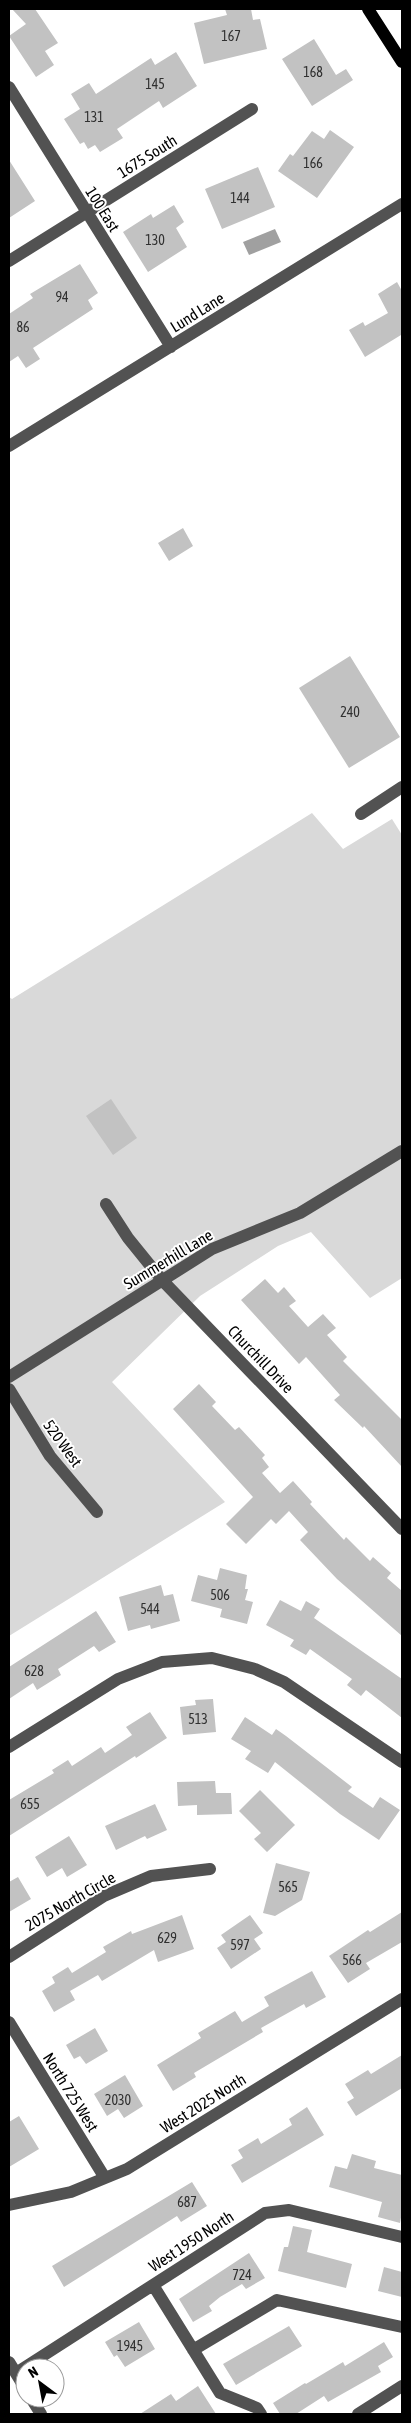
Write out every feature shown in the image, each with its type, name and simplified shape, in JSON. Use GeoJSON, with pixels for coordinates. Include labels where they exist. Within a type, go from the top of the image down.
{"type":"FeatureCollection","features":[{"type":"Feature","properties":{"kind":"main road"},"geometry":{"type":"LineString","coordinates":[[368,9],[402,62]]}},
{"type":"Feature","properties":{"kind":"street","name":"100 East"},"geometry":{"type":"LineString","coordinates":[[9,87],[171,347]]}},
{"type":"Feature","properties":{"kind":"street","name":"1675 South"},"geometry":{"type":"LineString","coordinates":[[9,261],[252,110]]}},
{"type":"Feature","properties":{"kind":"street","name":"Lund Lane"},"geometry":{"type":"LineString","coordinates":[[9,446],[402,204]]}},
{"type":"Feature","properties":{"kind":"street"},"geometry":{"type":"LineString","coordinates":[[361,814],[402,788]]}},
{"type":"Feature","properties":{"kind":"street","name":"Summerhill Lane"},"geometry":{"type":"LineString","coordinates":[[9,1377],[212,1249],[300,1214],[402,1151]]}},
{"type":"Feature","properties":{"kind":"street","name":"Churchill Drive"},"geometry":{"type":"LineString","coordinates":[[106,1204],[128,1238],[162,1280],[402,1529]]}},
{"type":"Feature","properties":{"kind":"street","name":"520 West"},"geometry":{"type":"LineString","coordinates":[[9,1389],[50,1456],[97,1512]]}},
{"type":"Feature","properties":{"kind":"street"},"geometry":{"type":"LineString","coordinates":[[9,1747],[118,1680],[162,1662],[212,1658],[254,1669],[284,1682],[402,1762]]}},
{"type":"Feature","properties":{"kind":"street","name":"2075 North Circle"},"geometry":{"type":"LineString","coordinates":[[9,1957],[104,1896],[151,1876],[210,1869]]}},
{"type":"Feature","properties":{"kind":"street","name":"West 2025 North"},"geometry":{"type":"LineString","coordinates":[[9,2205],[71,2192],[127,2169],[402,1999]]}},
{"type":"Feature","properties":{"kind":"street","name":"North 725 West"},"geometry":{"type":"LineString","coordinates":[[9,2022],[105,2178]]}},
{"type":"Feature","properties":{"kind":"street","name":"West 1950 North"},"geometry":{"type":"LineString","coordinates":[[39,2358],[265,2213],[289,2210],[402,2237]]}},
{"type":"Feature","properties":{"kind":"street"},"geometry":{"type":"LineString","coordinates":[[153,2285],[220,2393],[257,2408],[261,2414]]}},
{"type":"Feature","properties":{"kind":"street"},"geometry":{"type":"LineString","coordinates":[[193,2350],[277,2300],[402,2327]]}},
{"type":"Feature","properties":{"kind":"street"},"geometry":{"type":"LineString","coordinates":[[358,2414],[402,2386]]}},
{"type":"Feature","properties":{"kind":"shaded area"},"geometry":{"type":"Polygon","coordinates":[[[275,229],[281,242],[249,255],[243,242],[275,229]]]}},
{"type":"Feature","properties":{"kind":"shaded area"},"geometry":{"type":"Polygon","coordinates":[[[312,813],[343,849],[392,819],[402,835],[402,1278],[370,1298],[311,1232],[278,1246],[200,1296],[112,1382],[225,1502],[9,1636],[9,997],[12,999],[312,813]]]}},
{"type":"Feature","properties":{"kind":"building"},"geometry":{"type":"Polygon","coordinates":[[[12,9],[35,9],[58,43],[45,51],[54,65],[36,77],[9,36],[26,24],[12,9]]]}},
{"type":"Feature","properties":{"kind":"building"},"geometry":{"type":"Polygon","coordinates":[[[225,9],[251,9],[253,20],[260,19],[267,49],[204,64],[194,23],[227,15],[225,9]]]}},
{"type":"Feature","properties":{"kind":"building"},"geometry":{"type":"Polygon","coordinates":[[[314,39],[336,75],[346,69],[353,80],[312,106],[282,59],[314,39]]]}},
{"type":"Feature","properties":{"kind":"building"},"geometry":{"type":"Polygon","coordinates":[[[176,52],[197,86],[163,108],[159,101],[117,129],[123,138],[100,152],[95,145],[88,149],[84,142],[80,144],[64,119],[80,109],[71,94],[89,83],[96,94],[151,58],[155,65],[176,52]]]}},
{"type":"Feature","properties":{"kind":"building"},"geometry":{"type":"Polygon","coordinates":[[[330,130],[354,147],[317,198],[278,171],[290,154],[293,156],[312,131],[324,139],[330,130]]]}},
{"type":"Feature","properties":{"kind":"building"},"geometry":{"type":"Polygon","coordinates":[[[9,160],[35,201],[9,218],[9,160]]]}},
{"type":"Feature","properties":{"kind":"building"},"geometry":{"type":"Polygon","coordinates":[[[258,167],[275,207],[222,229],[205,189],[258,167]]]}},
{"type":"Feature","properties":{"kind":"building"},"geometry":{"type":"Polygon","coordinates":[[[174,205],[184,222],[176,228],[187,247],[148,272],[123,232],[151,214],[153,218],[174,205]]]}},
{"type":"Feature","properties":{"kind":"building"},"geometry":{"type":"Polygon","coordinates":[[[80,264],[98,293],[88,300],[93,309],[33,348],[40,359],[26,368],[18,356],[9,362],[9,314],[33,298],[30,294],[80,264]]]}},
{"type":"Feature","properties":{"kind":"building"},"geometry":{"type":"Polygon","coordinates":[[[397,282],[402,291],[402,336],[365,357],[349,330],[363,322],[365,326],[388,313],[378,294],[397,282]]]}},
{"type":"Feature","properties":{"kind":"building"},"geometry":{"type":"Polygon","coordinates":[[[183,528],[193,546],[169,561],[158,543],[183,528]]]}},
{"type":"Feature","properties":{"kind":"building"},"geometry":{"type":"Polygon","coordinates":[[[350,656],[400,737],[349,768],[299,688],[350,656]]]}},
{"type":"Feature","properties":{"kind":"building"},"geometry":{"type":"Polygon","coordinates":[[[111,1099],[137,1138],[113,1155],[86,1116],[111,1099]]]}},
{"type":"Feature","properties":{"kind":"building"},"geometry":{"type":"Polygon","coordinates":[[[265,1279],[278,1293],[284,1287],[296,1301],[289,1306],[308,1327],[323,1314],[336,1328],[327,1335],[347,1357],[343,1361],[402,1420],[402,1467],[364,1426],[363,1428],[334,1400],[340,1395],[306,1357],[299,1364],[241,1300],[265,1279]]]}},
{"type":"Feature","properties":{"kind":"building"},"geometry":{"type":"Polygon","coordinates":[[[199,1384],[216,1402],[212,1406],[235,1430],[239,1427],[265,1455],[262,1458],[269,1467],[262,1473],[280,1493],[293,1481],[312,1502],[310,1504],[344,1540],[346,1537],[370,1561],[373,1557],[391,1573],[387,1578],[402,1591],[402,1636],[337,1579],[300,1540],[308,1532],[289,1511],[276,1524],[271,1519],[246,1544],[226,1524],[253,1497],[173,1409],[199,1384]]]}},
{"type":"Feature","properties":{"kind":"building"},"geometry":{"type":"Polygon","coordinates":[[[220,1568],[247,1575],[245,1589],[248,1589],[245,1600],[253,1602],[247,1624],[220,1617],[222,1609],[191,1601],[198,1575],[217,1580],[220,1568]]]}},
{"type":"Feature","properties":{"kind":"building"},"geometry":{"type":"Polygon","coordinates":[[[161,1585],[164,1596],[173,1594],[180,1621],[151,1629],[150,1625],[128,1631],[119,1597],[161,1585]]]}},
{"type":"Feature","properties":{"kind":"building"},"geometry":{"type":"Polygon","coordinates":[[[280,1600],[301,1611],[306,1601],[320,1609],[314,1618],[402,1679],[402,1718],[366,1690],[361,1696],[347,1685],[352,1679],[310,1649],[306,1655],[290,1646],[294,1640],[266,1625],[280,1600]]]}},
{"type":"Feature","properties":{"kind":"building"},"geometry":{"type":"Polygon","coordinates":[[[96,1611],[116,1642],[99,1652],[94,1646],[58,1669],[61,1675],[37,1690],[33,1683],[9,1699],[9,1667],[96,1611]]]}},
{"type":"Feature","properties":{"kind":"building"},"geometry":{"type":"Polygon","coordinates":[[[213,1699],[216,1732],[183,1735],[180,1707],[196,1705],[195,1700],[213,1699]]]}},
{"type":"Feature","properties":{"kind":"building"},"geometry":{"type":"Polygon","coordinates":[[[150,1712],[167,1738],[136,1758],[135,1756],[9,1836],[9,1800],[54,1773],[52,1770],[68,1760],[72,1766],[101,1747],[105,1753],[132,1735],[126,1727],[150,1712]]]}},
{"type":"Feature","properties":{"kind":"building"},"geometry":{"type":"Polygon","coordinates":[[[245,1717],[272,1735],[276,1729],[286,1736],[352,1787],[348,1791],[373,1808],[380,1797],[400,1810],[379,1840],[340,1814],[275,1762],[268,1773],[245,1759],[251,1751],[231,1739],[245,1717]]]}},
{"type":"Feature","properties":{"kind":"building"},"geometry":{"type":"Polygon","coordinates":[[[215,1781],[216,1793],[231,1793],[232,1814],[197,1815],[197,1805],[178,1806],[177,1782],[215,1781]]]}},
{"type":"Feature","properties":{"kind":"building"},"geometry":{"type":"Polygon","coordinates":[[[260,1790],[295,1825],[267,1852],[254,1839],[261,1833],[239,1811],[260,1790]]]}},
{"type":"Feature","properties":{"kind":"building"},"geometry":{"type":"Polygon","coordinates":[[[155,1804],[167,1830],[147,1839],[145,1836],[116,1850],[105,1826],[155,1804]]]}},
{"type":"Feature","properties":{"kind":"building"},"geometry":{"type":"Polygon","coordinates":[[[69,1836],[87,1865],[67,1877],[62,1868],[47,1877],[35,1857],[69,1836]]]}},
{"type":"Feature","properties":{"kind":"building"},"geometry":{"type":"Polygon","coordinates":[[[276,1863],[310,1872],[302,1900],[275,1916],[263,1913],[276,1863]]]}},
{"type":"Feature","properties":{"kind":"building"},"geometry":{"type":"Polygon","coordinates":[[[18,1877],[31,1899],[9,1912],[9,1882],[18,1877]]]}},
{"type":"Feature","properties":{"kind":"building"},"geometry":{"type":"Polygon","coordinates":[[[402,1912],[402,1942],[366,1963],[370,1969],[348,1983],[329,1956],[368,1930],[370,1932],[402,1912]]]}},
{"type":"Feature","properties":{"kind":"building"},"geometry":{"type":"Polygon","coordinates":[[[182,1915],[194,1949],[158,1962],[154,1950],[102,1981],[98,1975],[70,1991],[75,2000],[54,2012],[42,1991],[55,1983],[52,1977],[68,1967],[72,1973],[106,1952],[103,1947],[131,1931],[132,1934],[182,1915]]]}},
{"type":"Feature","properties":{"kind":"building"},"geometry":{"type":"Polygon","coordinates":[[[250,1915],[263,1933],[254,1939],[261,1949],[231,1969],[217,1948],[226,1942],[221,1935],[250,1915]]]}},
{"type":"Feature","properties":{"kind":"building"},"geometry":{"type":"Polygon","coordinates":[[[312,1971],[326,1997],[306,2008],[304,2004],[261,2028],[263,2032],[194,2073],[196,2077],[173,2091],[157,2065],[201,2038],[198,2033],[235,2011],[242,2022],[269,2006],[264,1997],[312,1971]]]}},
{"type":"Feature","properties":{"kind":"building"},"geometry":{"type":"Polygon","coordinates":[[[95,2028],[108,2051],[86,2064],[80,2056],[74,2059],[66,2045],[95,2028]]]}},
{"type":"Feature","properties":{"kind":"building"},"geometry":{"type":"Polygon","coordinates":[[[402,2055],[402,2088],[356,2116],[347,2102],[354,2098],[345,2084],[368,2070],[371,2074],[402,2055]]]}},
{"type":"Feature","properties":{"kind":"building"},"geometry":{"type":"Polygon","coordinates":[[[125,2075],[143,2106],[124,2118],[118,2109],[107,2116],[94,2094],[125,2075]]]}},
{"type":"Feature","properties":{"kind":"building"},"geometry":{"type":"Polygon","coordinates":[[[307,2107],[324,2135],[242,2183],[231,2165],[243,2158],[238,2150],[258,2138],[261,2144],[292,2125],[289,2119],[307,2107]]]}},
{"type":"Feature","properties":{"kind":"building"},"geometry":{"type":"Polygon","coordinates":[[[19,2116],[39,2149],[9,2167],[9,2122],[19,2116]]]}},
{"type":"Feature","properties":{"kind":"building"},"geometry":{"type":"Polygon","coordinates":[[[352,2154],[376,2161],[374,2168],[402,2175],[402,2212],[400,2223],[378,2217],[382,2202],[329,2187],[335,2166],[347,2169],[352,2154]]]}},
{"type":"Feature","properties":{"kind":"building"},"geometry":{"type":"Polygon","coordinates":[[[192,2182],[207,2206],[181,2222],[177,2216],[64,2287],[52,2266],[192,2182]]]}},
{"type":"Feature","properties":{"kind":"building"},"geometry":{"type":"Polygon","coordinates":[[[293,2226],[312,2230],[307,2252],[352,2264],[346,2288],[278,2271],[284,2247],[288,2247],[293,2226]]]}},
{"type":"Feature","properties":{"kind":"building"},"geometry":{"type":"Polygon","coordinates":[[[249,2253],[265,2278],[246,2289],[242,2284],[220,2297],[209,2306],[212,2311],[193,2322],[179,2299],[249,2253]]]}},
{"type":"Feature","properties":{"kind":"building"},"geometry":{"type":"Polygon","coordinates":[[[384,2267],[402,2272],[402,2297],[378,2291],[384,2267]]]}},
{"type":"Feature","properties":{"kind":"building"},"geometry":{"type":"Polygon","coordinates":[[[139,2322],[155,2349],[125,2367],[117,2355],[114,2357],[105,2342],[139,2322]]]}},
{"type":"Feature","properties":{"kind":"building"},"geometry":{"type":"Polygon","coordinates":[[[289,2326],[302,2346],[236,2385],[223,2364],[289,2326]]]}},
{"type":"Feature","properties":{"kind":"building"},"geometry":{"type":"Polygon","coordinates":[[[384,2342],[393,2357],[378,2366],[381,2372],[328,2402],[324,2396],[296,2414],[280,2414],[273,2403],[343,2362],[345,2366],[384,2342]]]}},
{"type":"Feature","properties":{"kind":"building"},"geometry":{"type":"Polygon","coordinates":[[[198,2386],[216,2414],[140,2414],[171,2394],[176,2401],[198,2386]]]}}]}
